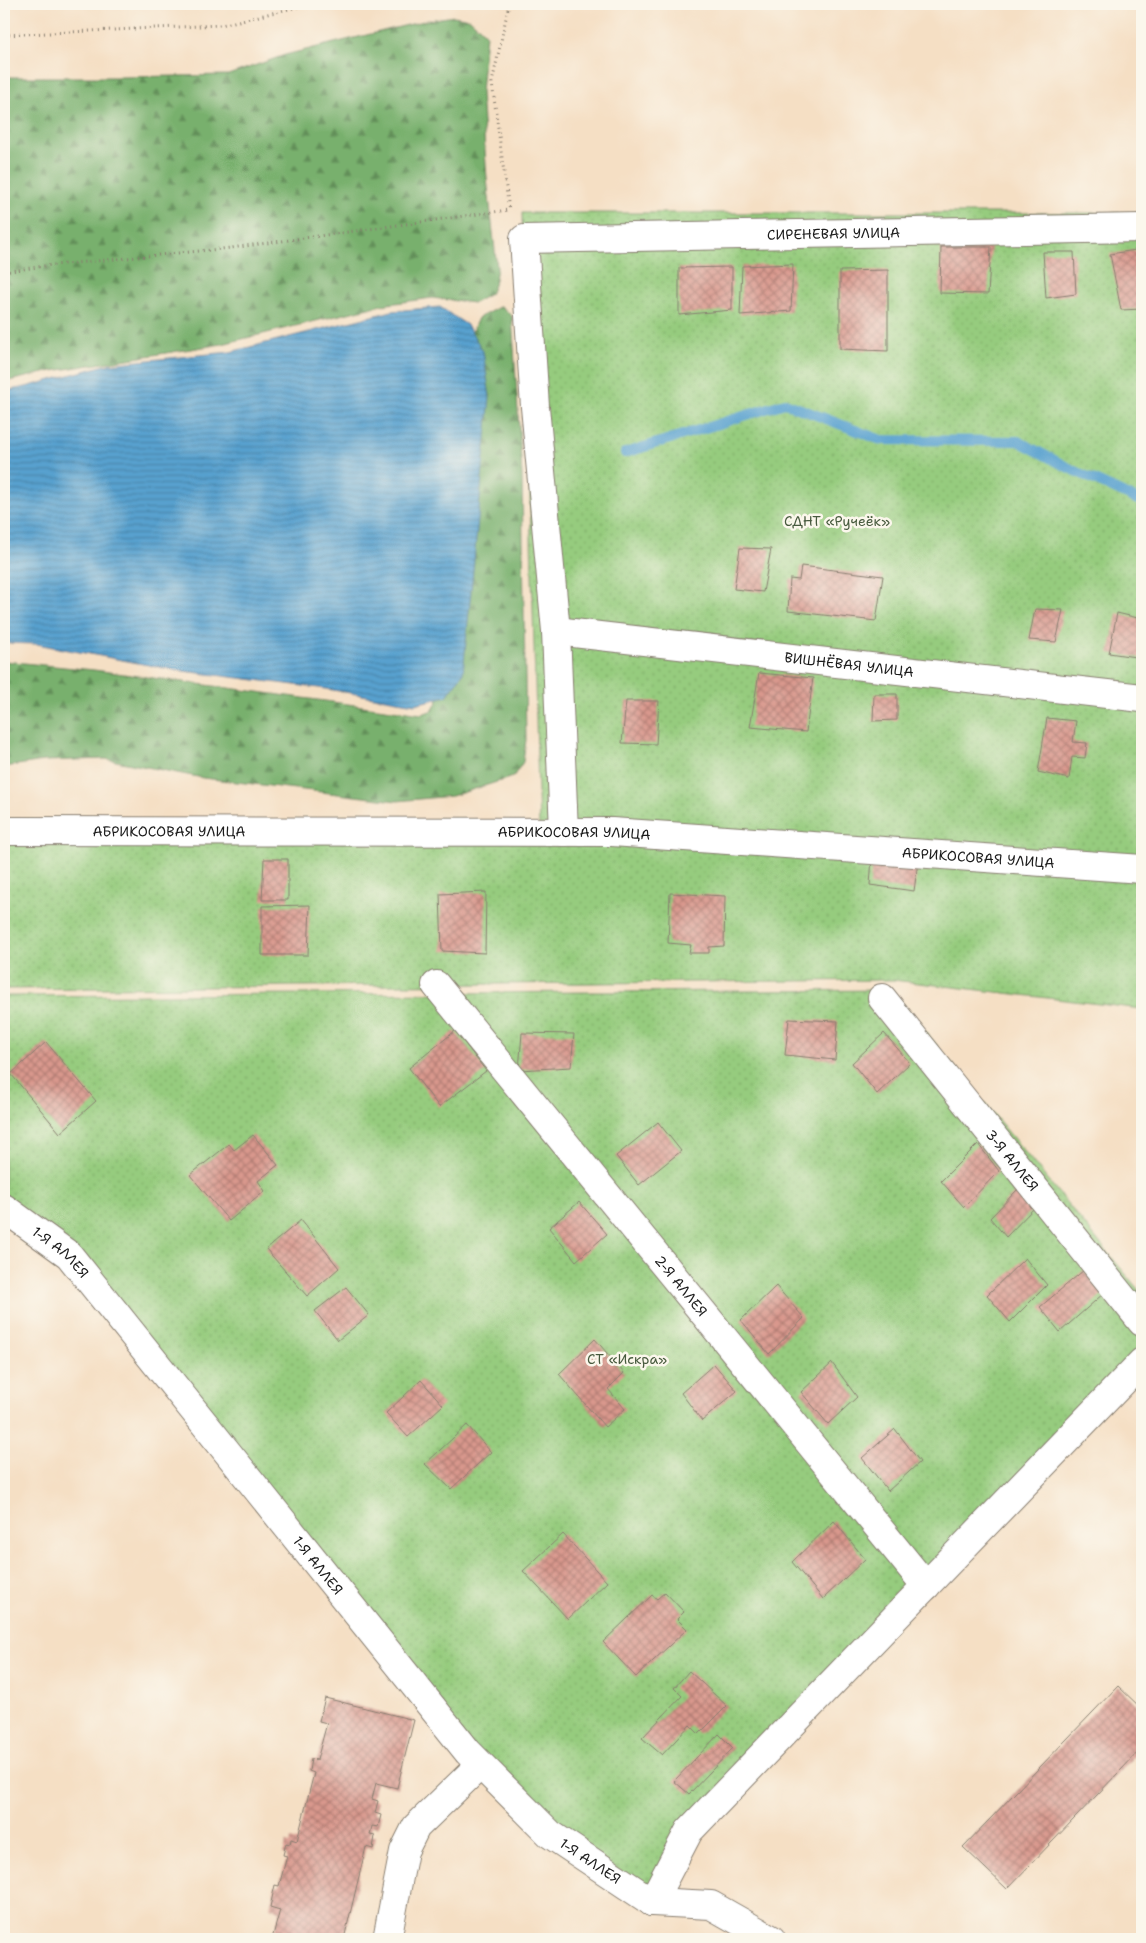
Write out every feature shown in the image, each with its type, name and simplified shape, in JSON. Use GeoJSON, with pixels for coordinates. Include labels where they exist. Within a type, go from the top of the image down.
{"type":"FeatureCollection","features":[{"type":"Feature","properties":{"kind":"street","name":"СИРЕНЕВАЯ УЛИЦА"},"geometry":{"type":"LineString","coordinates":[[524,239],[1142,228]]}},
{"type":"Feature","properties":{"kind":"street"},"geometry":{"type":"LineString","coordinates":[[524,239],[535,407],[556,631],[564,832]]}},
{"type":"Feature","properties":{"kind":"street","name":"ВИШНЁВАЯ УЛИЦА"},"geometry":{"type":"LineString","coordinates":[[556,631],[1142,698]]}},
{"type":"Feature","properties":{"kind":"street","name":"АБРИКОСОВАЯ УЛИЦА"},"geometry":{"type":"LineString","coordinates":[[4,831],[622,833],[1142,869]]}},
{"type":"Feature","properties":{"kind":"street","name":"2-Я АЛЛЕЯ"},"geometry":{"type":"LineString","coordinates":[[436,985],[926,1586]]}},
{"type":"Feature","properties":{"kind":"street","name":"3-Я АЛЛЕЯ"},"geometry":{"type":"LineString","coordinates":[[882,998],[1142,1322]]}},
{"type":"Feature","properties":{"kind":"street","name":"1-Я АЛЛЕЯ"},"geometry":{"type":"LineString","coordinates":[[4,1208],[69,1255],[480,1765],[550,1834],[652,1902]]}},
{"type":"Feature","properties":{"kind":"street"},"geometry":{"type":"LineString","coordinates":[[770,1939],[711,1905],[652,1902],[689,1831],[1142,1362]]}},
{"type":"Feature","properties":{"kind":"street"},"geometry":{"type":"LineString","coordinates":[[387,1939],[404,1852],[416,1827],[480,1765]]}},
{"type":"Feature","properties":{"kind":"path"},"geometry":{"type":"LineString","coordinates":[[4,35],[221,25],[310,4]]}},
{"type":"Feature","properties":{"kind":"path"},"geometry":{"type":"LineString","coordinates":[[509,4],[492,84],[509,210],[524,239]]}},
{"type":"Feature","properties":{"kind":"path"},"geometry":{"type":"LineString","coordinates":[[4,272],[44,266],[231,248],[509,210]]}},
{"type":"Feature","properties":{"kind":"green space"},"geometry":{"type":"Polygon","coordinates":[[[454,16],[470,19],[486,34],[481,93],[487,179],[497,268],[494,285],[490,294],[474,303],[432,298],[381,305],[222,344],[53,371],[4,382],[4,77],[228,75],[285,55],[428,20],[454,16]]]}},
{"type":"Feature","properties":{"kind":"green space","name":"СДНТ «Ручеёк»"},"geometry":{"type":"Polygon","coordinates":[[[522,213],[1142,213],[1142,1009],[893,980],[4,989],[4,829],[539,828],[522,213]]]}},
{"type":"Feature","properties":{"kind":"green space"},"geometry":{"type":"Polygon","coordinates":[[[501,306],[512,316],[522,476],[526,740],[523,762],[513,777],[452,796],[397,801],[203,778],[106,759],[44,761],[4,767],[4,661],[94,670],[422,714],[433,710],[447,682],[466,345],[478,318],[501,306]]]}},
{"type":"Feature","properties":{"kind":"green space","name":"СТ «Искра»"},"geometry":{"type":"Polygon","coordinates":[[[891,990],[1142,1294],[1142,1352],[702,1815],[650,1897],[480,1765],[69,1255],[4,1208],[4,996],[891,990]]]}},
{"type":"Feature","properties":{"kind":"water"},"geometry":{"type":"Polygon","coordinates":[[[440,307],[467,325],[483,351],[490,397],[463,673],[447,696],[415,704],[327,689],[175,670],[37,644],[4,643],[4,391],[26,387],[109,364],[230,352],[392,311],[440,307]]]}},
{"type":"Feature","properties":{"kind":"building"},"geometry":{"type":"Polygon","coordinates":[[[941,247],[991,247],[988,294],[940,293],[941,247]]]}},
{"type":"Feature","properties":{"kind":"building"},"geometry":{"type":"Polygon","coordinates":[[[1142,249],[1142,309],[1121,310],[1110,254],[1142,249]]]}},
{"type":"Feature","properties":{"kind":"building"},"geometry":{"type":"Polygon","coordinates":[[[1043,252],[1074,252],[1076,294],[1046,298],[1043,252]]]}},
{"type":"Feature","properties":{"kind":"building"},"geometry":{"type":"Polygon","coordinates":[[[793,264],[791,311],[740,315],[742,266],[793,264]]]}},
{"type":"Feature","properties":{"kind":"building"},"geometry":{"type":"Polygon","coordinates":[[[732,267],[732,310],[679,315],[679,268],[732,267]]]}},
{"type":"Feature","properties":{"kind":"building"},"geometry":{"type":"Polygon","coordinates":[[[888,270],[888,351],[840,349],[840,271],[888,270]]]}},
{"type":"Feature","properties":{"kind":"building"},"geometry":{"type":"Polygon","coordinates":[[[740,548],[771,549],[763,592],[734,589],[740,548]]]}},
{"type":"Feature","properties":{"kind":"building"},"geometry":{"type":"Polygon","coordinates":[[[801,566],[883,576],[876,621],[788,611],[790,579],[799,580],[801,566]]]}},
{"type":"Feature","properties":{"kind":"building"},"geometry":{"type":"Polygon","coordinates":[[[1035,609],[1063,610],[1056,642],[1029,640],[1035,609]]]}},
{"type":"Feature","properties":{"kind":"building"},"geometry":{"type":"Polygon","coordinates":[[[1117,613],[1142,619],[1142,658],[1109,653],[1117,613]]]}},
{"type":"Feature","properties":{"kind":"building"},"geometry":{"type":"Polygon","coordinates":[[[759,673],[813,678],[806,732],[750,727],[759,673]]]}},
{"type":"Feature","properties":{"kind":"building"},"geometry":{"type":"Polygon","coordinates":[[[874,694],[897,694],[897,720],[873,721],[874,694]]]}},
{"type":"Feature","properties":{"kind":"building"},"geometry":{"type":"Polygon","coordinates":[[[626,701],[659,701],[656,744],[622,743],[626,701]]]}},
{"type":"Feature","properties":{"kind":"building"},"geometry":{"type":"Polygon","coordinates":[[[1047,718],[1076,721],[1073,742],[1087,743],[1085,758],[1072,757],[1069,779],[1038,772],[1047,718]]]}},
{"type":"Feature","properties":{"kind":"building"},"geometry":{"type":"Polygon","coordinates":[[[872,858],[918,862],[914,891],[870,885],[872,858]]]}},
{"type":"Feature","properties":{"kind":"building"},"geometry":{"type":"Polygon","coordinates":[[[264,859],[288,859],[288,900],[262,900],[264,859]]]}},
{"type":"Feature","properties":{"kind":"building"},"geometry":{"type":"Polygon","coordinates":[[[486,892],[485,953],[442,951],[440,894],[486,892]]]}},
{"type":"Feature","properties":{"kind":"building"},"geometry":{"type":"Polygon","coordinates":[[[670,893],[725,896],[724,946],[709,947],[709,953],[689,953],[691,945],[668,943],[670,893]]]}},
{"type":"Feature","properties":{"kind":"building"},"geometry":{"type":"Polygon","coordinates":[[[310,905],[308,955],[262,955],[262,906],[310,905]]]}},
{"type":"Feature","properties":{"kind":"building"},"geometry":{"type":"Polygon","coordinates":[[[789,1019],[838,1021],[835,1060],[785,1055],[789,1019]]]}},
{"type":"Feature","properties":{"kind":"building"},"geometry":{"type":"Polygon","coordinates":[[[455,1031],[486,1071],[439,1107],[409,1068],[455,1031]]]}},
{"type":"Feature","properties":{"kind":"building"},"geometry":{"type":"Polygon","coordinates":[[[522,1033],[574,1034],[571,1067],[519,1070],[522,1033]]]}},
{"type":"Feature","properties":{"kind":"building"},"geometry":{"type":"Polygon","coordinates":[[[884,1033],[910,1063],[877,1094],[852,1063],[884,1033]]]}},
{"type":"Feature","properties":{"kind":"building"},"geometry":{"type":"Polygon","coordinates":[[[46,1042],[96,1101],[60,1133],[11,1074],[46,1042]]]}},
{"type":"Feature","properties":{"kind":"building"},"geometry":{"type":"Polygon","coordinates":[[[658,1122],[681,1151],[639,1185],[616,1156],[658,1122]]]}},
{"type":"Feature","properties":{"kind":"building"},"geometry":{"type":"Polygon","coordinates":[[[253,1135],[278,1165],[258,1181],[265,1191],[229,1221],[190,1175],[229,1144],[234,1150],[253,1135]]]}},
{"type":"Feature","properties":{"kind":"building"},"geometry":{"type":"Polygon","coordinates":[[[978,1144],[999,1171],[964,1207],[941,1181],[978,1144]]]}},
{"type":"Feature","properties":{"kind":"building"},"geometry":{"type":"Polygon","coordinates":[[[1019,1188],[1036,1206],[1006,1237],[990,1218],[1019,1188]]]}},
{"type":"Feature","properties":{"kind":"building"},"geometry":{"type":"Polygon","coordinates":[[[579,1202],[607,1234],[576,1261],[549,1228],[579,1202]]]}},
{"type":"Feature","properties":{"kind":"building"},"geometry":{"type":"Polygon","coordinates":[[[301,1220],[339,1268],[307,1296],[266,1249],[301,1220]]]}},
{"type":"Feature","properties":{"kind":"building"},"geometry":{"type":"Polygon","coordinates":[[[1025,1258],[1047,1285],[1010,1322],[987,1295],[1025,1258]]]}},
{"type":"Feature","properties":{"kind":"building"},"geometry":{"type":"Polygon","coordinates":[[[1084,1270],[1104,1293],[1060,1332],[1040,1307],[1084,1270]]]}},
{"type":"Feature","properties":{"kind":"building"},"geometry":{"type":"Polygon","coordinates":[[[776,1286],[804,1318],[769,1354],[741,1320],[776,1286]]]}},
{"type":"Feature","properties":{"kind":"building"},"geometry":{"type":"Polygon","coordinates":[[[346,1287],[369,1315],[338,1340],[315,1311],[346,1287]]]}},
{"type":"Feature","properties":{"kind":"building"},"geometry":{"type":"Polygon","coordinates":[[[595,1339],[624,1373],[608,1389],[625,1409],[605,1427],[559,1374],[595,1339]]]}},
{"type":"Feature","properties":{"kind":"building"},"geometry":{"type":"Polygon","coordinates":[[[832,1363],[857,1397],[828,1424],[801,1392],[832,1363]]]}},
{"type":"Feature","properties":{"kind":"building"},"geometry":{"type":"Polygon","coordinates":[[[714,1364],[737,1391],[702,1421],[681,1393],[714,1364]]]}},
{"type":"Feature","properties":{"kind":"building"},"geometry":{"type":"Polygon","coordinates":[[[421,1380],[443,1405],[408,1437],[386,1413],[421,1380]]]}},
{"type":"Feature","properties":{"kind":"building"},"geometry":{"type":"Polygon","coordinates":[[[467,1425],[491,1452],[451,1489],[425,1464],[467,1425]]]}},
{"type":"Feature","properties":{"kind":"building"},"geometry":{"type":"Polygon","coordinates":[[[895,1429],[920,1462],[888,1491],[862,1458],[895,1429]]]}},
{"type":"Feature","properties":{"kind":"building"},"geometry":{"type":"Polygon","coordinates":[[[834,1521],[865,1559],[823,1599],[792,1562],[834,1521]]]}},
{"type":"Feature","properties":{"kind":"building"},"geometry":{"type":"Polygon","coordinates":[[[563,1534],[607,1582],[568,1619],[523,1571],[563,1534]]]}},
{"type":"Feature","properties":{"kind":"building"},"geometry":{"type":"Polygon","coordinates":[[[665,1592],[684,1612],[677,1619],[687,1629],[636,1677],[603,1642],[652,1595],[657,1599],[665,1592]]]}},
{"type":"Feature","properties":{"kind":"building"},"geometry":{"type":"Polygon","coordinates":[[[689,1671],[727,1706],[699,1734],[690,1725],[662,1755],[642,1738],[682,1696],[674,1688],[689,1671]]]}},
{"type":"Feature","properties":{"kind":"building"},"geometry":{"type":"Polygon","coordinates":[[[1118,1686],[1142,1709],[1142,1748],[1007,1889],[963,1847],[1118,1686]]]}},
{"type":"Feature","properties":{"kind":"building"},"geometry":{"type":"Polygon","coordinates":[[[325,1698],[414,1720],[397,1788],[376,1783],[372,1799],[378,1801],[375,1813],[381,1815],[378,1827],[372,1826],[370,1835],[375,1836],[373,1849],[366,1847],[344,1939],[272,1939],[280,1910],[270,1907],[275,1885],[279,1886],[287,1856],[283,1855],[286,1843],[290,1844],[291,1839],[297,1841],[314,1773],[309,1771],[311,1759],[317,1760],[327,1723],[319,1721],[325,1698]]]}},
{"type":"Feature","properties":{"kind":"building"},"geometry":{"type":"Polygon","coordinates":[[[719,1734],[733,1748],[689,1794],[674,1781],[719,1734]]]}},
{"type":"Feature","properties":{"kind":"waterway"},"geometry":{"type":"LineString","coordinates":[[625,453],[785,403],[881,440],[1018,441],[1071,469],[1142,502]]}}]}
